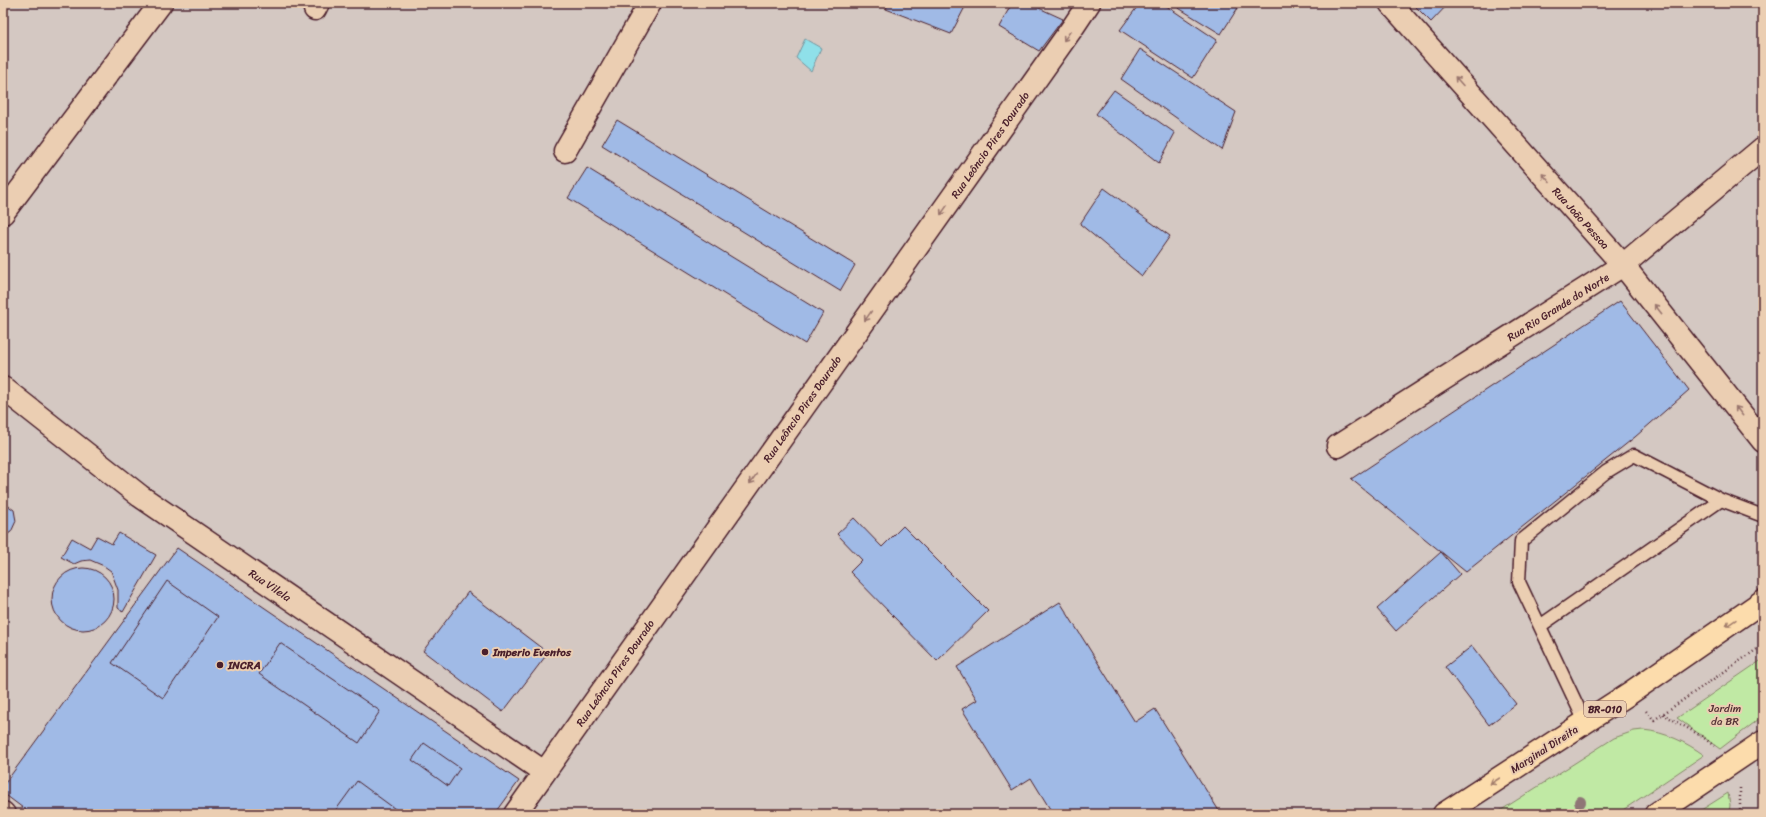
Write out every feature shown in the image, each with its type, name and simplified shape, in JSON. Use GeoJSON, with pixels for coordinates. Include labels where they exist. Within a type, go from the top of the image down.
{"type":"FeatureCollection","features":[{"type":"Feature","properties":{"kind":"main road","name":"Marginal Direita"},"geometry":{"type":"LineString","coordinates":[[1444,814],[1585,722],[1763,601]]}},
{"type":"Feature","properties":{"kind":"main road"},"geometry":{"type":"LineString","coordinates":[[1656,814],[1763,742]]}},
{"type":"Feature","properties":{"kind":"street"},"geometry":{"type":"LineString","coordinates":[[3,213],[161,3]]}},
{"type":"Feature","properties":{"kind":"street"},"geometry":{"type":"LineString","coordinates":[[565,151],[650,3]]}},
{"type":"Feature","properties":{"kind":"street","name":"Rua Leôncio Pires Dourado"},"geometry":{"type":"LineString","coordinates":[[515,814],[1073,28],[1089,3]]}},
{"type":"Feature","properties":{"kind":"street","name":"Rua João Pessoa"},"geometry":{"type":"LineString","coordinates":[[1390,3],[1624,266],[1763,441]]}},
{"type":"Feature","properties":{"kind":"street","name":"Rua Rio Grande do Norte"},"geometry":{"type":"LineString","coordinates":[[1338,446],[1624,266],[1763,148]]}},
{"type":"Feature","properties":{"kind":"street","name":"Rua Vilela"},"geometry":{"type":"LineString","coordinates":[[3,388],[140,496],[544,772]]}},
{"type":"Feature","properties":{"kind":"lane"},"geometry":{"type":"LineString","coordinates":[[1585,722],[1519,582],[1521,541],[1606,472],[1634,455],[1720,500],[1763,516]]}},
{"type":"Feature","properties":{"kind":"lane"},"geometry":{"type":"LineString","coordinates":[[1540,626],[1720,500]]}},
{"type":"Feature","properties":{"kind":"path"},"geometry":{"type":"LineString","coordinates":[[1654,720],[1763,645]]}},
{"type":"Feature","properties":{"kind":"path"},"geometry":{"type":"LineString","coordinates":[[1662,714],[1703,737],[1717,749]]}},
{"type":"Feature","properties":{"kind":"green space","name":"Jardim da BR"},"geometry":{"type":"Polygon","coordinates":[[[1763,659],[1763,716],[1720,749],[1677,718],[1763,659]]]}},
{"type":"Feature","properties":{"kind":"green space"},"geometry":{"type":"Polygon","coordinates":[[[1643,730],[1675,738],[1704,755],[1617,814],[1495,814],[1614,738],[1634,731],[1643,730]]]}},
{"type":"Feature","properties":{"kind":"green space"},"geometry":{"type":"Polygon","coordinates":[[[1728,793],[1730,805],[1729,814],[1695,814],[1728,793]]]}},
{"type":"Feature","properties":{"kind":"water"},"geometry":{"type":"Polygon","coordinates":[[[805,39],[821,48],[811,71],[796,58],[805,39]]]}},
{"type":"Feature","properties":{"kind":"building"},"geometry":{"type":"Polygon","coordinates":[[[889,3],[967,3],[951,34],[886,9],[889,3]]]}},
{"type":"Feature","properties":{"kind":"building"},"geometry":{"type":"Polygon","coordinates":[[[1012,3],[1028,3],[1063,19],[1039,51],[999,27],[1012,3]]]}},
{"type":"Feature","properties":{"kind":"building"},"geometry":{"type":"Polygon","coordinates":[[[1140,3],[1162,3],[1217,40],[1193,78],[1120,30],[1140,3]]]}},
{"type":"Feature","properties":{"kind":"building"},"geometry":{"type":"Polygon","coordinates":[[[1179,3],[1241,3],[1221,34],[1177,7],[1179,3]]]}},
{"type":"Feature","properties":{"kind":"building"},"geometry":{"type":"Polygon","coordinates":[[[1412,3],[1449,3],[1431,22],[1412,3]]]}},
{"type":"Feature","properties":{"kind":"building"},"geometry":{"type":"Polygon","coordinates":[[[1140,49],[1236,112],[1222,150],[1121,79],[1140,49]]]}},
{"type":"Feature","properties":{"kind":"building"},"geometry":{"type":"Polygon","coordinates":[[[1114,90],[1175,133],[1159,163],[1096,114],[1114,90]]]}},
{"type":"Feature","properties":{"kind":"building"},"geometry":{"type":"Polygon","coordinates":[[[617,120],[855,265],[840,291],[602,145],[617,120]]]}},
{"type":"Feature","properties":{"kind":"building"},"geometry":{"type":"Polygon","coordinates":[[[587,168],[823,313],[805,344],[568,198],[587,168]]]}},
{"type":"Feature","properties":{"kind":"building"},"geometry":{"type":"Polygon","coordinates":[[[1104,188],[1170,236],[1142,276],[1080,224],[1104,188]]]}},
{"type":"Feature","properties":{"kind":"building"},"geometry":{"type":"Polygon","coordinates":[[[1620,301],[1689,390],[1635,437],[1466,572],[1351,479],[1620,301]]]}},
{"type":"Feature","properties":{"kind":"building"},"geometry":{"type":"Polygon","coordinates":[[[3,502],[14,510],[16,521],[11,532],[3,537],[3,502]]]}},
{"type":"Feature","properties":{"kind":"building"},"geometry":{"type":"Polygon","coordinates":[[[854,518],[882,547],[903,526],[988,611],[937,661],[850,572],[862,560],[837,534],[854,518]]]}},
{"type":"Feature","properties":{"kind":"building"},"geometry":{"type":"Polygon","coordinates":[[[119,533],[156,555],[123,612],[118,608],[118,590],[111,571],[90,560],[81,561],[74,564],[61,557],[72,538],[90,548],[97,536],[112,544],[119,533]]]}},
{"type":"Feature","properties":{"kind":"building","name":"INCRA"},"geometry":{"type":"Polygon","coordinates":[[[177,548],[519,781],[495,814],[31,814],[3,793],[3,786],[177,548]]]}},
{"type":"Feature","properties":{"kind":"building"},"geometry":{"type":"Polygon","coordinates":[[[1441,552],[1460,574],[1396,631],[1377,609],[1441,552]]]}},
{"type":"Feature","properties":{"kind":"building"},"geometry":{"type":"Polygon","coordinates":[[[83,568],[95,570],[105,577],[112,587],[114,599],[112,611],[105,621],[95,628],[83,630],[71,628],[61,621],[54,611],[52,599],[54,587],[61,577],[71,570],[83,568]]]}},
{"type":"Feature","properties":{"kind":"building"},"geometry":{"type":"Polygon","coordinates":[[[167,581],[218,617],[163,698],[112,663],[167,581]]]}},
{"type":"Feature","properties":{"kind":"building","name":"Imperio Eventos"},"geometry":{"type":"Polygon","coordinates":[[[468,592],[548,653],[503,712],[423,651],[468,592]]]}},
{"type":"Feature","properties":{"kind":"building"},"geometry":{"type":"Polygon","coordinates":[[[1060,602],[1135,722],[1155,709],[1221,814],[1053,814],[1031,778],[1012,790],[962,709],[977,700],[957,667],[1060,602]]]}},
{"type":"Feature","properties":{"kind":"building"},"geometry":{"type":"Polygon","coordinates":[[[280,643],[380,711],[359,743],[259,674],[280,643]]]}},
{"type":"Feature","properties":{"kind":"building"},"geometry":{"type":"Polygon","coordinates":[[[1472,646],[1516,704],[1489,725],[1445,667],[1472,646]]]}},
{"type":"Feature","properties":{"kind":"building"},"geometry":{"type":"Polygon","coordinates":[[[424,743],[460,768],[448,786],[412,760],[424,743]]]}},
{"type":"Feature","properties":{"kind":"building"},"geometry":{"type":"Polygon","coordinates":[[[357,781],[402,814],[333,814],[357,781]]]}},
{"type":"Feature","properties":{"kind":"place","name":"Imperio Eventos"},"geometry":{"type":"Point","coordinates":[485,652]}},
{"type":"Feature","properties":{"kind":"place","name":"INCRA"},"geometry":{"type":"Point","coordinates":[220,665]}}]}
